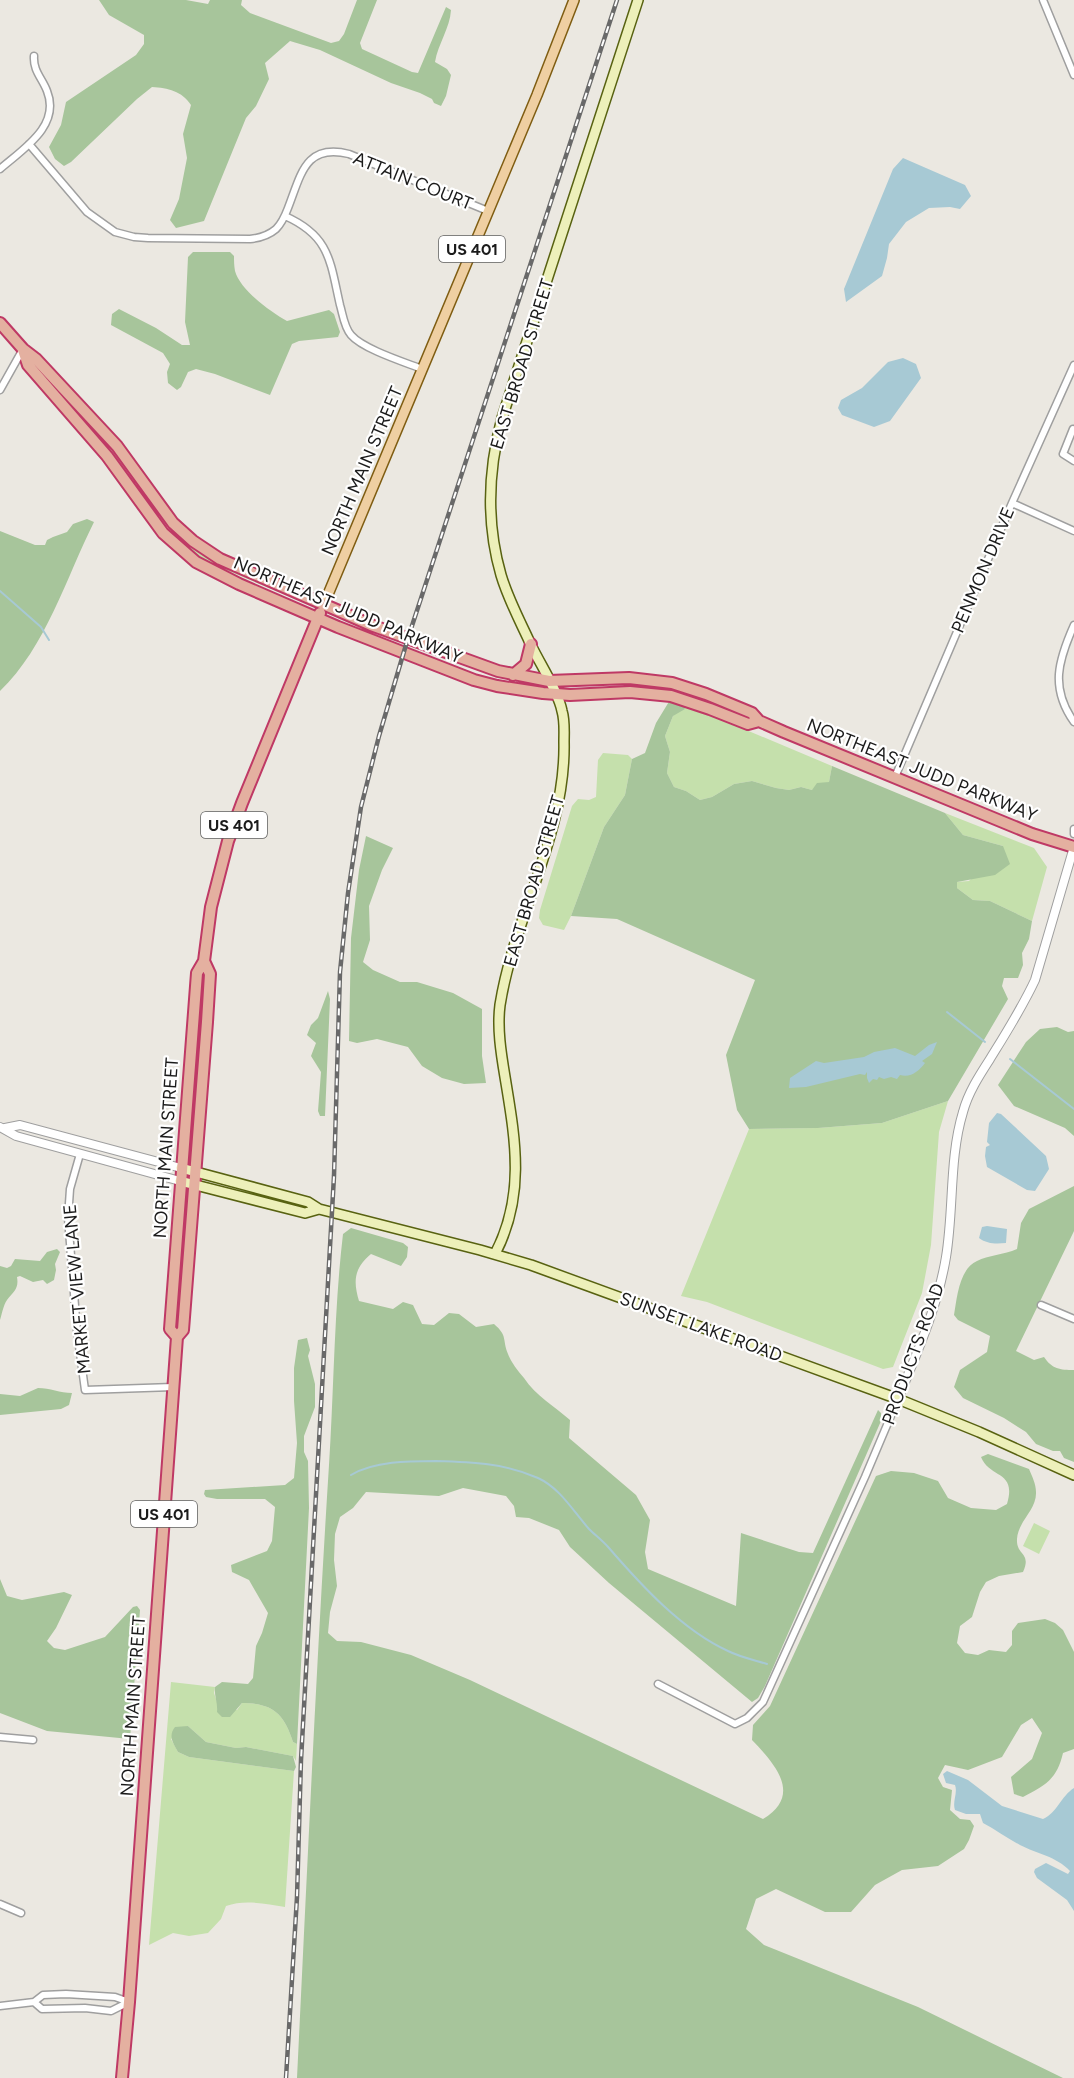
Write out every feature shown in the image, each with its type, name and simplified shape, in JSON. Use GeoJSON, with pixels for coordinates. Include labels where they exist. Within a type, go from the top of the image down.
{"type":"FeatureCollection","features":[{"type":"Feature","properties":{"kind":"highway","name":"NORTHEAST JUDD PARKWAY"},"geometry":{"type":"LineString","coordinates":[[0,323],[117,446],[173,523],[193,541],[220,559],[386,630],[513,675],[549,681],[629,678],[672,683],[706,694],[752,713],[759,721],[1032,834],[1074,847]]}},
{"type":"Feature","properties":{"kind":"highway","name":"NORTHEAST JUDD PARKWAY"},"geometry":{"type":"LineString","coordinates":[[23,349],[28,365],[107,456],[162,533],[196,562],[239,584],[404,654],[474,680],[514,689],[556,694],[630,692],[655,694],[696,704],[748,724],[759,721]]}},
{"type":"Feature","properties":{"kind":"highway"},"geometry":{"type":"LineString","coordinates":[[142,507],[157,515],[162,523],[168,525],[173,523]]}},
{"type":"Feature","properties":{"kind":"highway","name":"NORTH MAIN STREET"},"geometry":{"type":"LineString","coordinates":[[177,1337],[170,1329],[197,973],[204,961],[211,907],[228,842],[259,759],[324,604]]}},
{"type":"Feature","properties":{"kind":"highway"},"geometry":{"type":"LineString","coordinates":[[513,675],[526,664],[531,644]]}},
{"type":"Feature","properties":{"kind":"highway","name":"NORTH MAIN STREET"},"geometry":{"type":"LineString","coordinates":[[122,2078],[177,1337],[183,1330],[195,1184],[210,974],[204,961]]}},
{"type":"Feature","properties":{"kind":"main road","name":"NORTH MAIN STREET"},"geometry":{"type":"LineString","coordinates":[[324,604],[574,0]]}},
{"type":"Feature","properties":{"kind":"main road","name":"EAST BROAD STREET"},"geometry":{"type":"LineString","coordinates":[[495,1254],[501,1242],[509,1213],[516,1160],[501,1053],[500,1005],[508,966],[555,819],[564,767],[564,728],[562,710],[556,694],[501,576],[491,499],[492,461],[502,418],[638,0]]}},
{"type":"Feature","properties":{"kind":"main road","name":"SUNSET LAKE ROAD"},"geometry":{"type":"LineString","coordinates":[[182,1168],[308,1202],[319,1209],[495,1254],[583,1283],[898,1399],[1074,1474]]}},
{"type":"Feature","properties":{"kind":"main road","name":"SUNSET LAKE ROAD"},"geometry":{"type":"LineString","coordinates":[[180,1181],[305,1213],[319,1209]]}},
{"type":"Feature","properties":{"kind":"street"},"geometry":{"type":"LineString","coordinates":[[1042,0],[1074,75]]}},
{"type":"Feature","properties":{"kind":"street"},"geometry":{"type":"LineString","coordinates":[[0,170],[42,130],[50,112],[48,94],[37,76],[34,56]]}},
{"type":"Feature","properties":{"kind":"street","name":"ATTAIN COURT"},"geometry":{"type":"LineString","coordinates":[[29,144],[87,212],[107,228],[125,235],[148,238],[250,240],[261,237],[276,230],[285,216],[306,164],[317,154],[333,150],[349,154],[488,211]]}},
{"type":"Feature","properties":{"kind":"street"},"geometry":{"type":"LineString","coordinates":[[285,216],[307,228],[321,242],[329,258],[346,327],[351,335],[366,346],[422,369]]}},
{"type":"Feature","properties":{"kind":"street"},"geometry":{"type":"LineString","coordinates":[[0,390],[23,349]]}},
{"type":"Feature","properties":{"kind":"street","name":"PENMON DRIVE"},"geometry":{"type":"LineString","coordinates":[[895,777],[1012,503],[1074,365]]}},
{"type":"Feature","properties":{"kind":"street"},"geometry":{"type":"LineString","coordinates":[[1074,428],[1063,454],[1074,461]]}},
{"type":"Feature","properties":{"kind":"street"},"geometry":{"type":"LineString","coordinates":[[1012,503],[1074,531]]}},
{"type":"Feature","properties":{"kind":"street"},"geometry":{"type":"LineString","coordinates":[[1074,625],[1063,652],[1058,675],[1061,700],[1074,722]]}},
{"type":"Feature","properties":{"kind":"street"},"geometry":{"type":"LineString","coordinates":[[1074,829],[1074,834]]}},
{"type":"Feature","properties":{"kind":"street","name":"PRODUCTS ROAD"},"geometry":{"type":"LineString","coordinates":[[658,1684],[735,1724],[747,1718],[763,1702],[861,1486],[933,1309],[947,1251],[957,1140],[963,1111],[973,1088],[1027,998],[1035,980],[1074,847]]}},
{"type":"Feature","properties":{"kind":"street"},"geometry":{"type":"LineString","coordinates":[[2,1128],[20,1125],[182,1168]]}},
{"type":"Feature","properties":{"kind":"street"},"geometry":{"type":"LineString","coordinates":[[2,1128],[16,1136],[180,1181]]}},
{"type":"Feature","properties":{"kind":"street","name":"MARKET VIEW LANE"},"geometry":{"type":"LineString","coordinates":[[80,1154],[70,1189],[68,1218],[77,1331],[85,1390],[173,1387]]}},
{"type":"Feature","properties":{"kind":"street"},"geometry":{"type":"LineString","coordinates":[[1041,1305],[1074,1319]]}},
{"type":"Feature","properties":{"kind":"street"},"geometry":{"type":"LineString","coordinates":[[0,1737],[33,1740]]}},
{"type":"Feature","properties":{"kind":"street"},"geometry":{"type":"LineString","coordinates":[[0,1904],[21,1913]]}},
{"type":"Feature","properties":{"kind":"street"},"geometry":{"type":"LineString","coordinates":[[0,2006],[34,2002],[42,1995],[66,1994],[115,1997],[129,2002]]}},
{"type":"Feature","properties":{"kind":"street"},"geometry":{"type":"LineString","coordinates":[[34,2002],[42,2009],[85,2008],[111,2011],[129,2002]]}},
{"type":"Feature","properties":{"kind":"green space"},"geometry":{"type":"Polygon","coordinates":[[[99,0],[186,0],[208,4],[210,0],[242,0],[241,5],[250,13],[331,43],[339,41],[344,34],[357,0],[377,0],[360,43],[362,49],[418,73],[446,7],[451,10],[450,17],[435,62],[447,69],[451,75],[446,96],[441,106],[420,93],[391,83],[320,50],[290,41],[265,63],[269,79],[256,106],[246,118],[204,221],[176,228],[170,220],[179,199],[187,158],[183,134],[191,105],[179,93],[152,87],[64,166],[55,159],[49,147],[61,125],[66,102],[136,55],[144,44],[144,35],[109,15],[99,0]]]}},
{"type":"Feature","properties":{"kind":"green space"},"geometry":{"type":"Polygon","coordinates":[[[193,252],[230,252],[234,256],[235,271],[243,286],[265,306],[287,321],[329,310],[334,314],[340,332],[338,337],[299,341],[292,344],[270,395],[196,369],[188,372],[181,387],[177,390],[168,383],[167,372],[170,364],[163,353],[111,325],[112,314],[119,309],[156,328],[182,345],[190,345],[185,322],[188,257],[193,252]]]}},
{"type":"Feature","properties":{"kind":"green space"},"geometry":{"type":"Polygon","coordinates":[[[66,398],[123,463],[120,465],[64,399],[66,398]]]}},
{"type":"Feature","properties":{"kind":"green space"},"geometry":{"type":"Polygon","coordinates":[[[87,519],[94,522],[43,633],[16,673],[0,691],[0,531],[35,545],[45,545],[47,540],[67,532],[73,524],[87,519]]]}},
{"type":"Feature","properties":{"kind":"green space"},"geometry":{"type":"Polygon","coordinates":[[[179,536],[223,566],[300,601],[202,560],[176,540],[179,536]]]}},
{"type":"Feature","properties":{"kind":"green space"},"geometry":{"type":"Polygon","coordinates":[[[670,700],[682,703],[685,709],[673,716],[665,736],[670,752],[667,773],[674,787],[700,800],[712,797],[734,784],[752,781],[789,790],[801,787],[812,790],[817,783],[829,782],[832,766],[945,813],[963,835],[1003,846],[1010,864],[995,875],[957,882],[957,888],[973,900],[990,901],[1032,921],[1029,939],[1022,953],[1023,965],[1018,978],[1004,978],[1002,986],[1008,999],[948,1101],[882,1123],[818,1128],[749,1129],[737,1110],[726,1055],[755,980],[617,919],[571,916],[604,827],[625,795],[632,759],[645,753],[656,723],[670,700]]]}},
{"type":"Feature","properties":{"kind":"green space"},"geometry":{"type":"Polygon","coordinates":[[[682,703],[832,766],[829,782],[812,790],[801,787],[789,790],[752,781],[734,784],[712,797],[700,800],[674,787],[667,773],[670,752],[665,736],[673,716],[682,703]]]}},
{"type":"Feature","properties":{"kind":"green space"},"geometry":{"type":"Polygon","coordinates":[[[603,753],[628,755],[632,759],[625,795],[604,827],[564,930],[543,925],[539,918],[540,910],[572,806],[578,799],[589,800],[596,797],[598,760],[603,753]]]}},
{"type":"Feature","properties":{"kind":"green space"},"geometry":{"type":"Polygon","coordinates":[[[945,813],[1034,848],[1047,867],[1032,921],[990,901],[973,900],[957,888],[956,882],[969,881],[1003,846],[963,835],[945,813]]]}},
{"type":"Feature","properties":{"kind":"green space"},"geometry":{"type":"Polygon","coordinates":[[[366,836],[393,848],[369,906],[370,940],[363,962],[373,970],[400,982],[417,982],[453,993],[482,1009],[482,1056],[486,1083],[464,1084],[442,1078],[422,1066],[408,1047],[377,1039],[357,1043],[349,1041],[351,938],[359,870],[366,836]]]}},
{"type":"Feature","properties":{"kind":"green space"},"geometry":{"type":"Polygon","coordinates":[[[328,991],[330,999],[325,1116],[320,1116],[318,1111],[321,1072],[311,1056],[316,1043],[307,1035],[311,1025],[318,1018],[328,991]]]}},
{"type":"Feature","properties":{"kind":"green space"},"geometry":{"type":"Polygon","coordinates":[[[1057,1027],[1068,1032],[1074,1031],[1074,1136],[1065,1128],[1014,1106],[998,1085],[1026,1042],[1040,1029],[1057,1027]]]}},
{"type":"Feature","properties":{"kind":"green space"},"geometry":{"type":"Polygon","coordinates":[[[948,1101],[939,1132],[931,1245],[922,1293],[893,1367],[883,1369],[707,1302],[681,1296],[749,1129],[818,1128],[882,1123],[948,1101]]]}},
{"type":"Feature","properties":{"kind":"green space"},"geometry":{"type":"Polygon","coordinates":[[[1074,1186],[1074,1231],[1016,1351],[1034,1360],[1044,1357],[1057,1368],[1074,1370],[1074,1462],[1064,1458],[1060,1451],[1053,1451],[1036,1444],[1026,1432],[1004,1418],[963,1398],[954,1387],[960,1370],[987,1352],[990,1336],[958,1320],[954,1315],[960,1285],[966,1270],[981,1259],[1017,1249],[1021,1223],[1029,1209],[1074,1186]]]}},
{"type":"Feature","properties":{"kind":"green space"},"geometry":{"type":"Polygon","coordinates":[[[351,1228],[403,1243],[408,1247],[407,1257],[401,1266],[371,1254],[365,1259],[356,1275],[359,1301],[393,1309],[403,1302],[413,1305],[422,1324],[434,1325],[449,1313],[459,1314],[476,1327],[494,1324],[503,1335],[506,1349],[517,1369],[540,1396],[570,1420],[569,1438],[636,1495],[650,1520],[645,1552],[648,1569],[736,1606],[741,1533],[799,1552],[813,1553],[878,1410],[881,1413],[881,1421],[765,1686],[758,1698],[752,1702],[609,1583],[570,1547],[559,1530],[529,1518],[516,1517],[514,1506],[506,1496],[463,1488],[439,1496],[366,1492],[353,1508],[340,1517],[335,1534],[334,1560],[337,1586],[330,1612],[328,1633],[337,1641],[361,1642],[411,1655],[470,1680],[763,1819],[775,1810],[781,1800],[783,1790],[776,1769],[752,1740],[753,1725],[770,1706],[876,1476],[891,1471],[914,1473],[938,1481],[948,1498],[971,1508],[996,1510],[1007,1504],[1008,1485],[1006,1480],[990,1469],[981,1457],[988,1454],[1029,1469],[1035,1483],[1036,1498],[1018,1533],[1017,1544],[1026,1561],[1023,1572],[999,1576],[986,1582],[980,1592],[972,1617],[960,1626],[957,1643],[965,1653],[978,1655],[989,1650],[1006,1652],[1012,1645],[1012,1631],[1018,1623],[1045,1619],[1055,1623],[1063,1630],[1074,1652],[1074,1749],[1063,1753],[1061,1762],[1049,1780],[1023,1797],[1014,1794],[1011,1777],[1032,1759],[1042,1733],[1032,1718],[1021,1725],[1002,1757],[968,1770],[945,1765],[938,1778],[943,1787],[952,1790],[950,1810],[960,1819],[970,1820],[974,1826],[964,1849],[938,1866],[902,1870],[875,1885],[851,1912],[825,1912],[776,1889],[756,1899],[746,1929],[764,1945],[918,2007],[1063,2078],[297,2078],[338,1291],[343,1234],[351,1228]]]}},
{"type":"Feature","properties":{"kind":"green space"},"geometry":{"type":"Polygon","coordinates":[[[57,1249],[60,1252],[55,1264],[54,1280],[47,1284],[43,1280],[33,1282],[20,1276],[17,1277],[17,1287],[6,1302],[0,1320],[0,1266],[7,1268],[15,1259],[40,1261],[47,1252],[57,1249]]]}},
{"type":"Feature","properties":{"kind":"green space"},"geometry":{"type":"Polygon","coordinates":[[[307,1338],[310,1350],[308,1356],[315,1384],[315,1407],[304,1436],[304,1452],[308,1461],[309,1508],[297,1744],[293,1742],[281,1717],[269,1708],[252,1703],[242,1703],[230,1717],[222,1717],[217,1712],[215,1687],[222,1682],[248,1684],[253,1678],[256,1646],[268,1613],[249,1580],[232,1572],[231,1565],[267,1551],[272,1541],[275,1507],[265,1499],[217,1499],[206,1497],[204,1494],[205,1490],[285,1485],[294,1478],[297,1443],[294,1368],[298,1340],[307,1338]]]}},
{"type":"Feature","properties":{"kind":"green space"},"geometry":{"type":"Polygon","coordinates":[[[38,1388],[72,1393],[69,1405],[61,1409],[0,1415],[0,1394],[20,1396],[38,1388]]]}},
{"type":"Feature","properties":{"kind":"green space"},"geometry":{"type":"Polygon","coordinates":[[[1034,1523],[1050,1531],[1039,1554],[1023,1546],[1034,1523]]]}},
{"type":"Feature","properties":{"kind":"green space"},"geometry":{"type":"Polygon","coordinates":[[[0,1579],[7,1596],[22,1600],[64,1592],[72,1595],[47,1641],[54,1648],[65,1650],[105,1637],[133,1607],[137,1606],[140,1610],[130,1739],[47,1731],[0,1713],[0,1579]]]}},
{"type":"Feature","properties":{"kind":"green space"},"geometry":{"type":"Polygon","coordinates":[[[171,1682],[215,1687],[214,1693],[218,1705],[237,1710],[242,1703],[252,1703],[269,1708],[281,1717],[293,1742],[297,1744],[296,1761],[293,1756],[206,1742],[188,1726],[171,1739],[178,1752],[189,1757],[294,1771],[285,1907],[256,1903],[233,1904],[226,1906],[221,1919],[208,1933],[189,1936],[173,1933],[149,1945],[171,1682]]]}},
{"type":"Feature","properties":{"kind":"green space"},"geometry":{"type":"Polygon","coordinates":[[[188,1726],[206,1742],[293,1756],[296,1767],[294,1771],[189,1757],[178,1752],[172,1736],[175,1727],[188,1726]]]}},
{"type":"Feature","properties":{"kind":"water"},"geometry":{"type":"Polygon","coordinates":[[[903,158],[965,185],[971,196],[960,209],[929,208],[906,222],[889,244],[882,276],[846,302],[844,289],[893,169],[903,158]]]}},
{"type":"Feature","properties":{"kind":"water"},"geometry":{"type":"Polygon","coordinates":[[[903,358],[916,364],[921,378],[890,421],[874,427],[842,415],[838,408],[841,400],[862,388],[888,362],[903,358]]]}},
{"type":"Feature","properties":{"kind":"water"},"geometry":{"type":"Polygon","coordinates":[[[937,1042],[932,1054],[922,1061],[925,1063],[911,1075],[900,1075],[897,1079],[879,1077],[869,1083],[867,1072],[865,1075],[860,1074],[806,1087],[789,1088],[790,1078],[816,1061],[824,1063],[864,1057],[874,1052],[895,1048],[915,1056],[937,1042]]]}},
{"type":"Feature","properties":{"kind":"water"},"geometry":{"type":"Polygon","coordinates":[[[997,1113],[1001,1114],[1046,1156],[1049,1169],[1035,1191],[1027,1190],[987,1167],[985,1156],[986,1147],[990,1145],[987,1142],[989,1123],[997,1113]]]}},
{"type":"Feature","properties":{"kind":"water"},"geometry":{"type":"Polygon","coordinates":[[[982,1227],[1007,1229],[1006,1243],[992,1243],[979,1238],[982,1227]]]}},
{"type":"Feature","properties":{"kind":"water"},"geometry":{"type":"Polygon","coordinates":[[[947,1771],[968,1780],[1002,1806],[1043,1819],[1052,1813],[1074,1788],[1074,1911],[1067,1900],[1037,1878],[1034,1872],[1046,1863],[1068,1874],[1070,1871],[1059,1862],[1020,1845],[983,1823],[980,1814],[966,1814],[955,1810],[956,1788],[955,1785],[946,1783],[943,1774],[947,1771]]]}},
{"type":"Feature","properties":{"kind":"waterway"},"geometry":{"type":"LineString","coordinates":[[0,591],[41,627],[49,640]]}},
{"type":"Feature","properties":{"kind":"waterway"},"geometry":{"type":"LineString","coordinates":[[947,1012],[985,1042]]}},
{"type":"Feature","properties":{"kind":"waterway"},"geometry":{"type":"LineString","coordinates":[[1010,1059],[1074,1109]]}},
{"type":"Feature","properties":{"kind":"waterway"},"geometry":{"type":"LineString","coordinates":[[351,1475],[381,1464],[436,1461],[500,1466],[538,1478],[560,1494],[589,1529],[607,1545],[663,1606],[679,1619],[694,1631],[728,1651],[767,1664]]}},
{"type":"Feature","properties":{"kind":"railway"},"geometry":{"type":"LineString","coordinates":[[286,2078],[297,1897],[301,1760],[334,1176],[340,972],[348,893],[361,807],[408,638],[617,0]]}}]}
